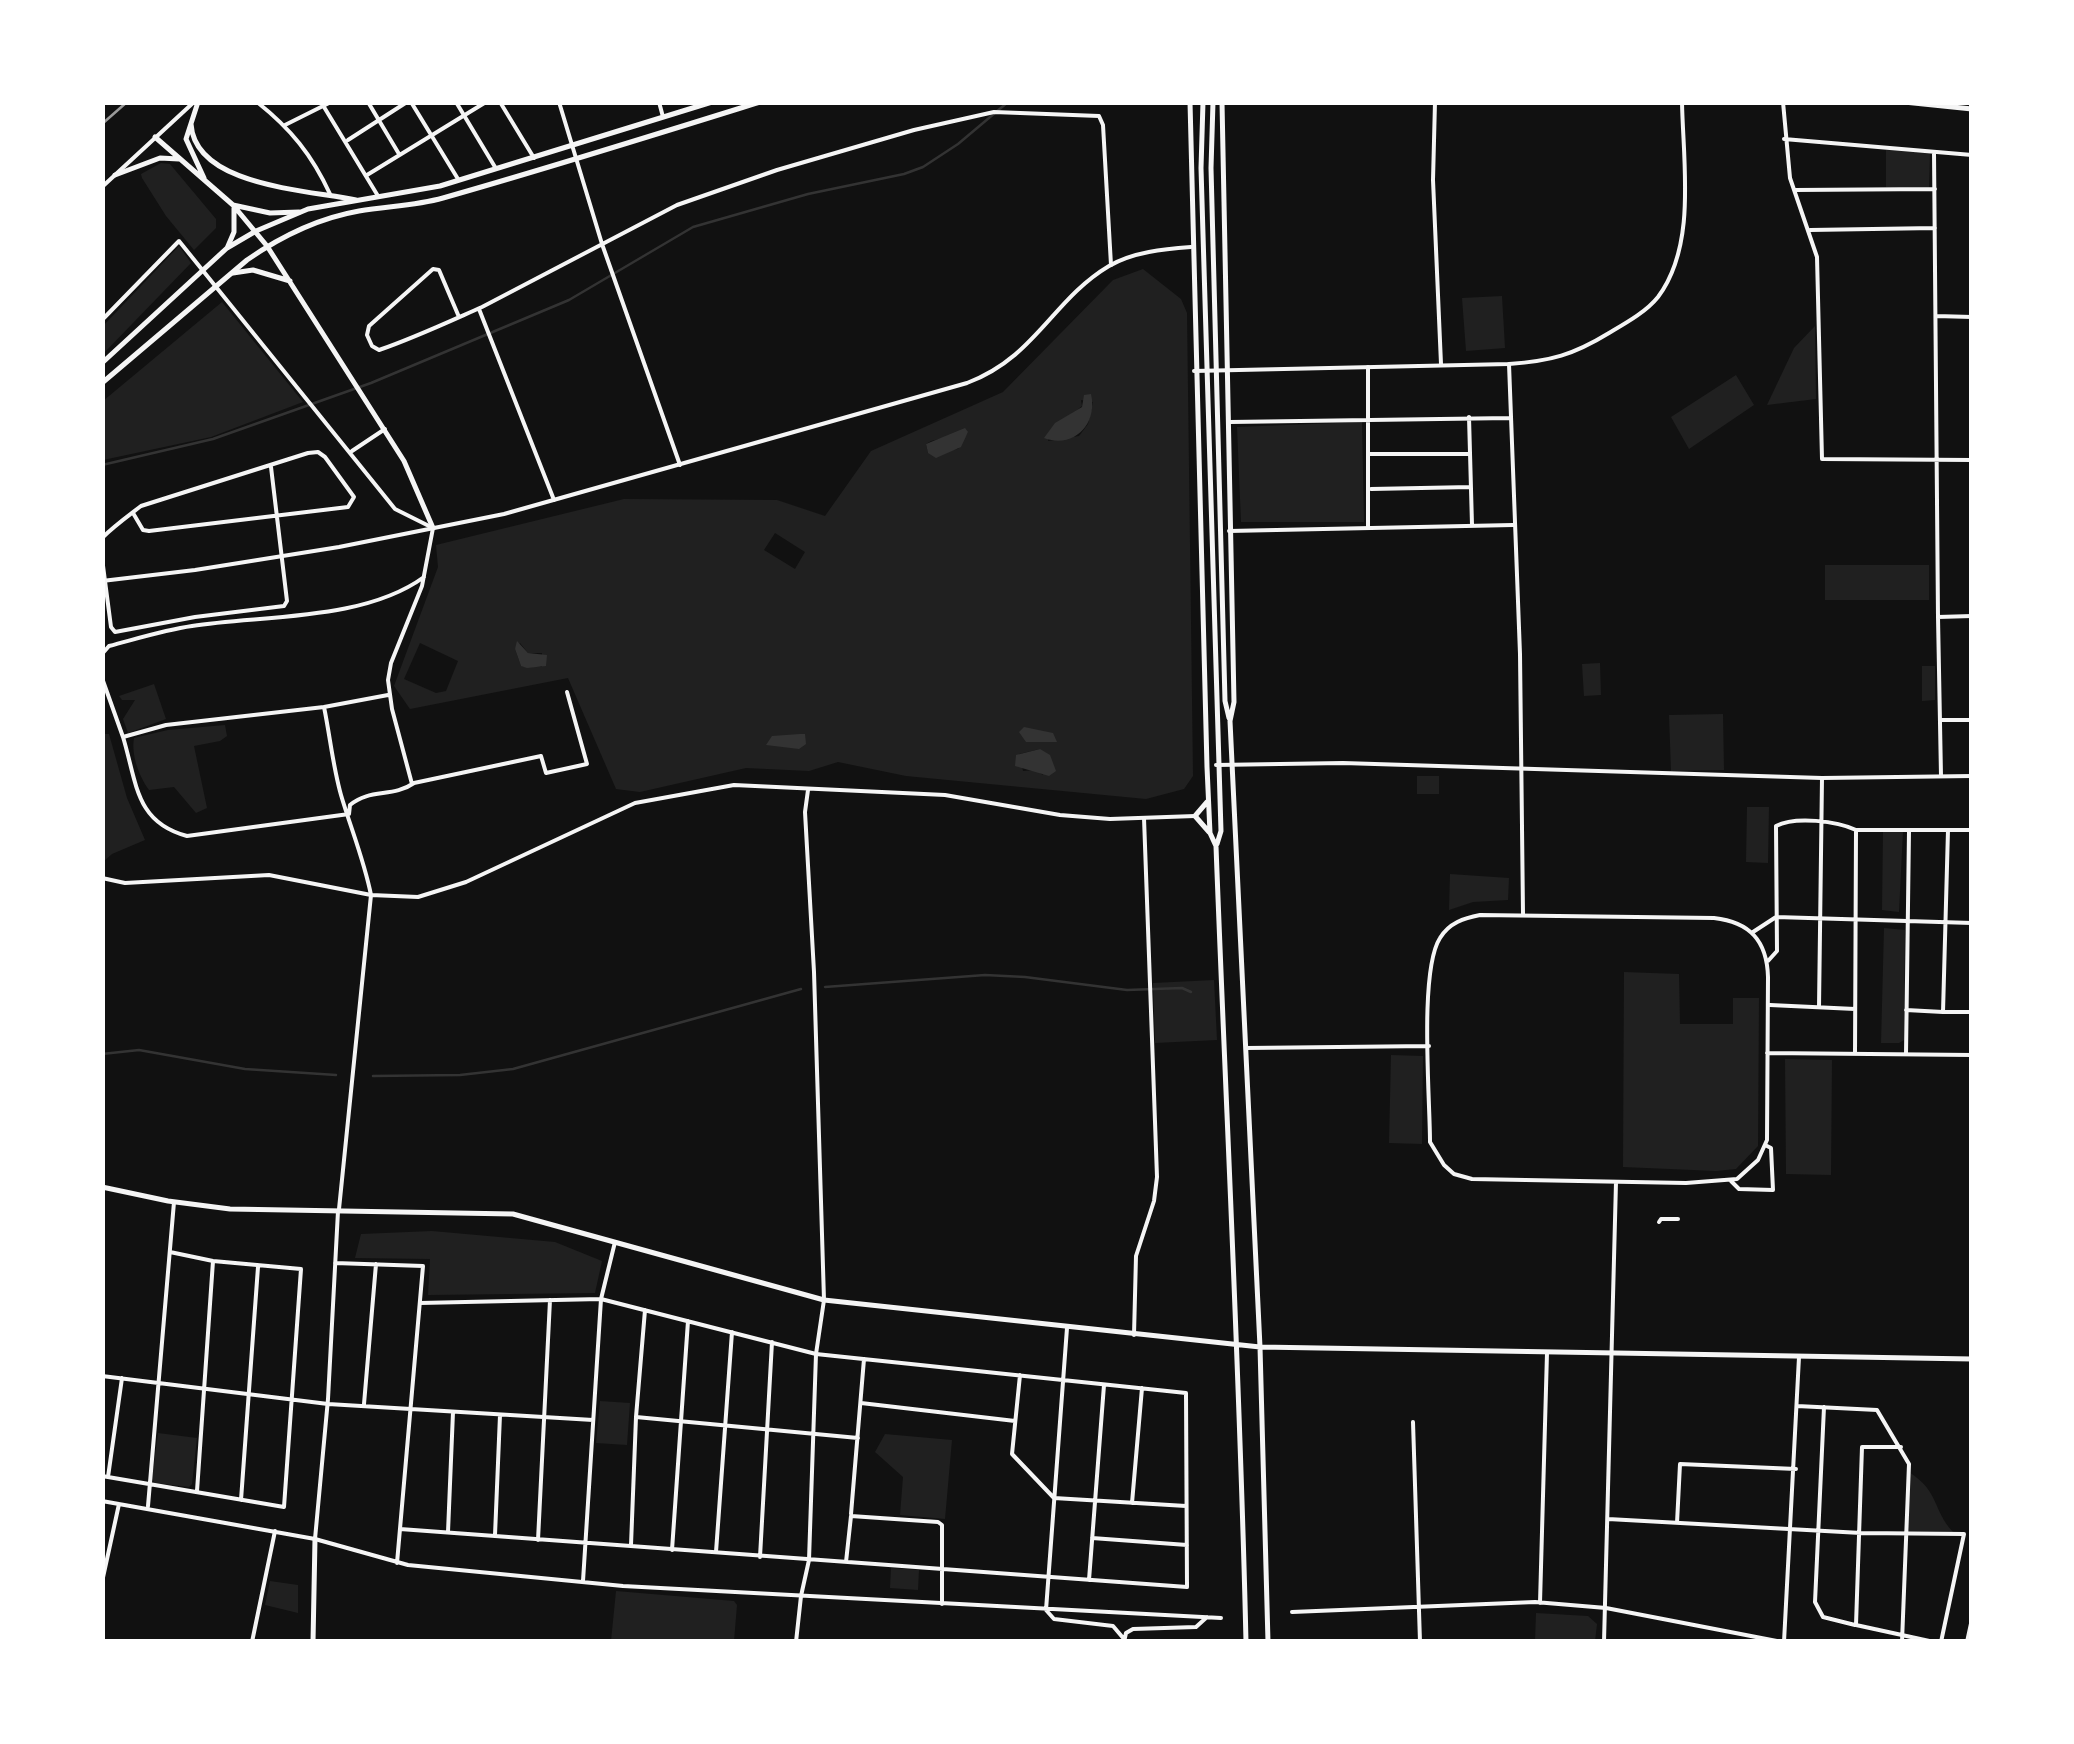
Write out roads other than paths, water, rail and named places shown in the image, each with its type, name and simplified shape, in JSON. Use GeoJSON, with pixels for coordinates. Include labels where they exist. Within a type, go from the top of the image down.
{"type":"FeatureCollection","features":[{"type":"Feature","properties":{"kind":"main road"},"geometry":{"type":"LineString","coordinates":[[196,102],[186,139],[206,181]]}},
{"type":"Feature","properties":{"kind":"main road"},"geometry":{"type":"LineString","coordinates":[[102,383],[267,246],[328,218],[437,200],[663,116],[712,102]]}},
{"type":"Feature","properties":{"kind":"main road"},"geometry":{"type":"LineString","coordinates":[[102,363],[228,248],[256,231],[302,212],[459,180],[534,158],[572,153],[760,102]]}},
{"type":"Feature","properties":{"kind":"main road"},"geometry":{"type":"LineString","coordinates":[[1190,102],[1194,371],[1210,833]]}},
{"type":"Feature","properties":{"kind":"main road"},"geometry":{"type":"LineString","coordinates":[[1203,102],[1201,168],[1220,832],[1216,846],[1226,1137],[1239,1344],[1246,1642]]}},
{"type":"Feature","properties":{"kind":"main road"},"geometry":{"type":"LineString","coordinates":[[1213,102],[1211,168],[1224,701],[1230,721],[1233,764],[1260,1347],[1268,1642]]}},
{"type":"Feature","properties":{"kind":"main road"},"geometry":{"type":"LineString","coordinates":[[1222,102],[1234,702],[1230,721]]}},
{"type":"Feature","properties":{"kind":"main road"},"geometry":{"type":"LineString","coordinates":[[1904,102],[1972,109]]}},
{"type":"Feature","properties":{"kind":"main road"},"geometry":{"type":"LineString","coordinates":[[191,124],[197,145],[227,170],[258,182],[356,200]]}},
{"type":"Feature","properties":{"kind":"main road"},"geometry":{"type":"LineString","coordinates":[[155,137],[233,205],[267,246],[386,428],[424,500],[433,528]]}},
{"type":"Feature","properties":{"kind":"main road"},"geometry":{"type":"LineString","coordinates":[[115,175],[160,158],[181,159]]}},
{"type":"Feature","properties":{"kind":"main road"},"geometry":{"type":"LineString","coordinates":[[233,205],[270,213],[302,212]]}},
{"type":"Feature","properties":{"kind":"main road"},"geometry":{"type":"LineString","coordinates":[[228,248],[234,232],[233,205]]}},
{"type":"Feature","properties":{"kind":"main road"},"geometry":{"type":"LineString","coordinates":[[230,273],[253,270],[290,281]]}},
{"type":"Feature","properties":{"kind":"main road"},"geometry":{"type":"LineString","coordinates":[[1209,800],[1195,816],[1216,846]]}},
{"type":"Feature","properties":{"kind":"main road"},"geometry":{"type":"LineString","coordinates":[[102,1187],[230,1209],[512,1214],[824,1300],[1260,1347],[1972,1359]]}},
{"type":"Feature","properties":{"kind":"main road"},"geometry":{"type":"LineString","coordinates":[[313,1642],[315,1539]]}},
{"type":"Feature","properties":{"kind":"street"},"geometry":{"type":"LineString","coordinates":[[102,187],[196,102]]}},
{"type":"Feature","properties":{"kind":"street"},"geometry":{"type":"LineString","coordinates":[[257,102],[286,126],[314,159],[330,194]]}},
{"type":"Feature","properties":{"kind":"street"},"geometry":{"type":"LineString","coordinates":[[312,102],[316,110]]}},
{"type":"Feature","properties":{"kind":"street"},"geometry":{"type":"LineString","coordinates":[[286,126],[331,102]]}},
{"type":"Feature","properties":{"kind":"street"},"geometry":{"type":"LineString","coordinates":[[368,102],[399,154]]}},
{"type":"Feature","properties":{"kind":"street"},"geometry":{"type":"LineString","coordinates":[[346,140],[409,102],[459,180]]}},
{"type":"Feature","properties":{"kind":"street"},"geometry":{"type":"LineString","coordinates":[[456,102],[497,169]]}},
{"type":"Feature","properties":{"kind":"street"},"geometry":{"type":"LineString","coordinates":[[367,175],[486,102]]}},
{"type":"Feature","properties":{"kind":"street"},"geometry":{"type":"LineString","coordinates":[[500,102],[534,158]]}},
{"type":"Feature","properties":{"kind":"street"},"geometry":{"type":"LineString","coordinates":[[559,102],[602,244],[680,464]]}},
{"type":"Feature","properties":{"kind":"street"},"geometry":{"type":"LineString","coordinates":[[659,102],[663,116]]}},
{"type":"Feature","properties":{"kind":"street"},"geometry":{"type":"LineString","coordinates":[[1435,102],[1433,180],[1441,364]]}},
{"type":"Feature","properties":{"kind":"street"},"geometry":{"type":"LineString","coordinates":[[1194,371],[1509,364],[1552,360],[1579,351],[1629,322],[1656,300],[1673,274],[1684,216],[1682,102]]}},
{"type":"Feature","properties":{"kind":"street"},"geometry":{"type":"LineString","coordinates":[[1782,102],[1784,139],[1795,190],[1817,256],[1822,459],[1972,460]]}},
{"type":"Feature","properties":{"kind":"street"},"geometry":{"type":"LineString","coordinates":[[324,106],[378,196]]}},
{"type":"Feature","properties":{"kind":"street"},"geometry":{"type":"LineString","coordinates":[[459,317],[439,270],[432,269],[369,326],[367,335],[379,350],[479,309],[678,205],[724,186],[958,118],[994,112],[1099,116],[1103,125],[1110,264]]}},
{"type":"Feature","properties":{"kind":"street"},"geometry":{"type":"LineString","coordinates":[[1784,139],[1972,155]]}},
{"type":"Feature","properties":{"kind":"street"},"geometry":{"type":"LineString","coordinates":[[1934,152],[1942,776]]}},
{"type":"Feature","properties":{"kind":"street"},"geometry":{"type":"LineString","coordinates":[[1795,190],[1934,189]]}},
{"type":"Feature","properties":{"kind":"street"},"geometry":{"type":"LineString","coordinates":[[1810,230],[1935,228]]}},
{"type":"Feature","properties":{"kind":"street"},"geometry":{"type":"LineString","coordinates":[[102,320],[179,241],[395,509],[433,528]]}},
{"type":"Feature","properties":{"kind":"street"},"geometry":{"type":"LineString","coordinates":[[104,580],[281,556],[433,528],[554,500],[986,376],[1009,362],[1082,286],[1110,264],[1156,250],[1191,247]]}},
{"type":"Feature","properties":{"kind":"street"},"geometry":{"type":"LineString","coordinates":[[479,309],[554,500]]}},
{"type":"Feature","properties":{"kind":"street"},"geometry":{"type":"LineString","coordinates":[[1936,316],[1972,316]]}},
{"type":"Feature","properties":{"kind":"street"},"geometry":{"type":"LineString","coordinates":[[1509,364],[1523,915]]}},
{"type":"Feature","properties":{"kind":"street"},"geometry":{"type":"LineString","coordinates":[[1368,367],[1368,527]]}},
{"type":"Feature","properties":{"kind":"street"},"geometry":{"type":"LineString","coordinates":[[1469,417],[1472,526]]}},
{"type":"Feature","properties":{"kind":"street"},"geometry":{"type":"LineString","coordinates":[[1229,422],[1510,418]]}},
{"type":"Feature","properties":{"kind":"street"},"geometry":{"type":"LineString","coordinates":[[350,452],[386,428]]}},
{"type":"Feature","properties":{"kind":"street"},"geometry":{"type":"LineString","coordinates":[[102,538],[133,512],[142,506],[318,452],[354,497],[348,506],[148,531],[143,530],[133,512]]}},
{"type":"Feature","properties":{"kind":"street"},"geometry":{"type":"LineString","coordinates":[[1368,454],[1470,454]]}},
{"type":"Feature","properties":{"kind":"street"},"geometry":{"type":"LineString","coordinates":[[102,558],[111,627],[116,632],[284,606],[287,601],[271,467]]}},
{"type":"Feature","properties":{"kind":"street"},"geometry":{"type":"LineString","coordinates":[[1369,489],[1471,487]]}},
{"type":"Feature","properties":{"kind":"street"},"geometry":{"type":"LineString","coordinates":[[1229,531],[1513,524]]}},
{"type":"Feature","properties":{"kind":"street"},"geometry":{"type":"LineString","coordinates":[[412,784],[388,694],[391,663],[425,576],[433,528]]}},
{"type":"Feature","properties":{"kind":"street"},"geometry":{"type":"LineString","coordinates":[[102,654],[109,646],[189,626],[287,616],[366,602],[411,586],[425,576]]}},
{"type":"Feature","properties":{"kind":"street"},"geometry":{"type":"LineString","coordinates":[[1938,617],[1972,616]]}},
{"type":"Feature","properties":{"kind":"street"},"geometry":{"type":"LineString","coordinates":[[102,678],[144,810],[166,830],[187,836],[349,814]]}},
{"type":"Feature","properties":{"kind":"street"},"geometry":{"type":"LineString","coordinates":[[349,814],[350,805],[361,796],[397,794],[412,784],[542,756],[546,773],[588,764],[567,692]]}},
{"type":"Feature","properties":{"kind":"street"},"geometry":{"type":"LineString","coordinates":[[123,738],[166,725],[324,707],[388,694]]}},
{"type":"Feature","properties":{"kind":"street"},"geometry":{"type":"LineString","coordinates":[[315,1539],[328,1404],[338,1211],[371,895],[364,857],[341,794],[324,707]]}},
{"type":"Feature","properties":{"kind":"street"},"geometry":{"type":"LineString","coordinates":[[1941,720],[1972,720]]}},
{"type":"Feature","properties":{"kind":"street"},"geometry":{"type":"LineString","coordinates":[[1216,765],[1343,763],[1822,778],[1972,776]]}},
{"type":"Feature","properties":{"kind":"street"},"geometry":{"type":"LineString","coordinates":[[1818,1007],[1822,778]]}},
{"type":"Feature","properties":{"kind":"street"},"geometry":{"type":"LineString","coordinates":[[102,878],[125,883],[269,875],[371,895],[418,897],[466,882],[636,803],[734,784],[945,794],[1060,814],[1195,816]]}},
{"type":"Feature","properties":{"kind":"street"},"geometry":{"type":"LineString","coordinates":[[796,1642],[809,1560],[816,1354],[824,1300],[816,1003],[805,812],[808,788]]}},
{"type":"Feature","properties":{"kind":"street"},"geometry":{"type":"LineString","coordinates":[[1134,1334],[1136,1256],[1154,1202],[1157,1177],[1144,818]]}},
{"type":"Feature","properties":{"kind":"street"},"geometry":{"type":"LineString","coordinates":[[1768,961],[1778,951],[1776,826],[1787,822],[1842,824],[1856,830],[1972,830]]}},
{"type":"Feature","properties":{"kind":"street"},"geometry":{"type":"LineString","coordinates":[[1855,1054],[1856,830]]}},
{"type":"Feature","properties":{"kind":"street"},"geometry":{"type":"LineString","coordinates":[[1944,1012],[1948,830]]}},
{"type":"Feature","properties":{"kind":"street"},"geometry":{"type":"LineString","coordinates":[[1906,1054],[1909,831]]}},
{"type":"Feature","properties":{"kind":"street"},"geometry":{"type":"LineString","coordinates":[[1523,915],[1714,918],[1731,920],[1753,932],[1768,961],[1768,1004],[1765,1145],[1752,1167],[1731,1181],[1616,1182],[1490,1181],[1454,1174],[1444,1165],[1430,1142],[1430,968],[1441,936],[1457,921],[1467,917],[1523,915]]}},
{"type":"Feature","properties":{"kind":"street"},"geometry":{"type":"LineString","coordinates":[[1753,932],[1776,917],[1972,923]]}},
{"type":"Feature","properties":{"kind":"street"},"geometry":{"type":"LineString","coordinates":[[1768,1004],[1855,1009]]}},
{"type":"Feature","properties":{"kind":"street"},"geometry":{"type":"LineString","coordinates":[[1906,1010],[1972,1012]]}},
{"type":"Feature","properties":{"kind":"street"},"geometry":{"type":"LineString","coordinates":[[1246,1048],[1429,1046]]}},
{"type":"Feature","properties":{"kind":"street"},"geometry":{"type":"LineString","coordinates":[[1767,1053],[1972,1055]]}},
{"type":"Feature","properties":{"kind":"street"},"geometry":{"type":"LineString","coordinates":[[1731,1181],[1739,1189],[1773,1190],[1774,1161],[1771,1148],[1765,1145]]}},
{"type":"Feature","properties":{"kind":"street"},"geometry":{"type":"LineString","coordinates":[[1604,1642],[1616,1182]]}},
{"type":"Feature","properties":{"kind":"street"},"geometry":{"type":"LineString","coordinates":[[148,1508],[174,1202]]}},
{"type":"Feature","properties":{"kind":"street"},"geometry":{"type":"LineString","coordinates":[[1659,1222],[1661,1218],[1678,1218]]}},
{"type":"Feature","properties":{"kind":"street"},"geometry":{"type":"LineString","coordinates":[[583,1582],[601,1299],[615,1242]]}},
{"type":"Feature","properties":{"kind":"street"},"geometry":{"type":"LineString","coordinates":[[122,1378],[105,1476],[284,1508],[301,1269],[258,1267],[170,1252]]}},
{"type":"Feature","properties":{"kind":"street"},"geometry":{"type":"LineString","coordinates":[[197,1492],[213,1261]]}},
{"type":"Feature","properties":{"kind":"street"},"geometry":{"type":"LineString","coordinates":[[336,1263],[423,1266],[397,1563]]}},
{"type":"Feature","properties":{"kind":"street"},"geometry":{"type":"LineString","coordinates":[[364,1406],[376,1264]]}},
{"type":"Feature","properties":{"kind":"street"},"geometry":{"type":"LineString","coordinates":[[240,1500],[258,1267]]}},
{"type":"Feature","properties":{"kind":"street"},"geometry":{"type":"LineString","coordinates":[[400,1529],[1187,1587],[1186,1393],[816,1354],[601,1299],[420,1303]]}},
{"type":"Feature","properties":{"kind":"street"},"geometry":{"type":"LineString","coordinates":[[538,1540],[550,1300]]}},
{"type":"Feature","properties":{"kind":"street"},"geometry":{"type":"LineString","coordinates":[[631,1546],[645,1310]]}},
{"type":"Feature","properties":{"kind":"street"},"geometry":{"type":"LineString","coordinates":[[672,1550],[688,1321]]}},
{"type":"Feature","properties":{"kind":"street"},"geometry":{"type":"LineString","coordinates":[[1067,1328],[1046,1610],[1054,1619],[1113,1626],[1124,1640]]}},
{"type":"Feature","properties":{"kind":"street"},"geometry":{"type":"LineString","coordinates":[[716,1553],[732,1332]]}},
{"type":"Feature","properties":{"kind":"street"},"geometry":{"type":"LineString","coordinates":[[760,1557],[772,1342]]}},
{"type":"Feature","properties":{"kind":"street"},"geometry":{"type":"LineString","coordinates":[[1540,1603],[1547,1353]]}},
{"type":"Feature","properties":{"kind":"street"},"geometry":{"type":"LineString","coordinates":[[1292,1612],[1540,1603],[1606,1608],[1783,1642],[1796,1469],[1799,1357]]}},
{"type":"Feature","properties":{"kind":"street"},"geometry":{"type":"LineString","coordinates":[[846,1562],[864,1359]]}},
{"type":"Feature","properties":{"kind":"street"},"geometry":{"type":"LineString","coordinates":[[1020,1375],[1012,1454],[1054,1498],[1186,1506]]}},
{"type":"Feature","properties":{"kind":"street"},"geometry":{"type":"LineString","coordinates":[[102,1376],[328,1404],[593,1420]]}},
{"type":"Feature","properties":{"kind":"street"},"geometry":{"type":"LineString","coordinates":[[1089,1580],[1104,1384]]}},
{"type":"Feature","properties":{"kind":"street"},"geometry":{"type":"LineString","coordinates":[[1132,1503],[1142,1388]]}},
{"type":"Feature","properties":{"kind":"street"},"geometry":{"type":"LineString","coordinates":[[860,1403],[1015,1422]]}},
{"type":"Feature","properties":{"kind":"street"},"geometry":{"type":"LineString","coordinates":[[1797,1406],[1877,1410],[1909,1464],[1902,1638]]}},
{"type":"Feature","properties":{"kind":"street"},"geometry":{"type":"LineString","coordinates":[[1824,1408],[1814,1602],[1824,1618],[1934,1642]]}},
{"type":"Feature","properties":{"kind":"street"},"geometry":{"type":"LineString","coordinates":[[448,1532],[453,1412]]}},
{"type":"Feature","properties":{"kind":"street"},"geometry":{"type":"LineString","coordinates":[[495,1536],[500,1415]]}},
{"type":"Feature","properties":{"kind":"street"},"geometry":{"type":"LineString","coordinates":[[636,1418],[858,1438]]}},
{"type":"Feature","properties":{"kind":"street"},"geometry":{"type":"LineString","coordinates":[[1413,1422],[1420,1642]]}},
{"type":"Feature","properties":{"kind":"street"},"geometry":{"type":"LineString","coordinates":[[1856,1625],[1862,1447],[1900,1448]]}},
{"type":"Feature","properties":{"kind":"street"},"geometry":{"type":"LineString","coordinates":[[1677,1523],[1680,1464],[1796,1469]]}},
{"type":"Feature","properties":{"kind":"street"},"geometry":{"type":"LineString","coordinates":[[102,1501],[315,1539],[397,1563],[583,1582],[1220,1618]]}},
{"type":"Feature","properties":{"kind":"street"},"geometry":{"type":"LineString","coordinates":[[102,1582],[119,1504]]}},
{"type":"Feature","properties":{"kind":"street"},"geometry":{"type":"LineString","coordinates":[[851,1516],[942,1525],[942,1604]]}},
{"type":"Feature","properties":{"kind":"street"},"geometry":{"type":"LineString","coordinates":[[1608,1519],[1861,1533],[1964,1534],[1942,1642]]}},
{"type":"Feature","properties":{"kind":"street"},"geometry":{"type":"LineString","coordinates":[[252,1642],[275,1532]]}},
{"type":"Feature","properties":{"kind":"street"},"geometry":{"type":"LineString","coordinates":[[1092,1538],[1186,1545]]}},
{"type":"Feature","properties":{"kind":"street"},"geometry":{"type":"LineString","coordinates":[[1124,1640],[1126,1633],[1143,1626],[1196,1626],[1207,1617]]}},
{"type":"Feature","properties":{"kind":"street"},"geometry":{"type":"LineString","coordinates":[[1967,1642],[1972,1619]]}},
{"type":"Feature","properties":{"kind":"waterway"},"geometry":{"type":"LineString","coordinates":[[102,465],[213,439],[371,383],[569,300],[693,227],[923,167],[1008,102]]}},
{"type":"Feature","properties":{"kind":"waterway"},"geometry":{"type":"LineString","coordinates":[[825,987],[985,975],[1127,990],[1182,988],[1191,992]]}},
{"type":"Feature","properties":{"kind":"waterway"},"geometry":{"type":"LineString","coordinates":[[373,1076],[460,1075],[513,1069],[801,989]]}},
{"type":"Feature","properties":{"kind":"waterway"},"geometry":{"type":"LineString","coordinates":[[102,1054],[139,1050],[245,1069],[336,1075]]}},
{"type":"Feature","properties":{"kind":"railway"},"geometry":{"type":"LineString","coordinates":[[102,124],[127,102]]}}]}
